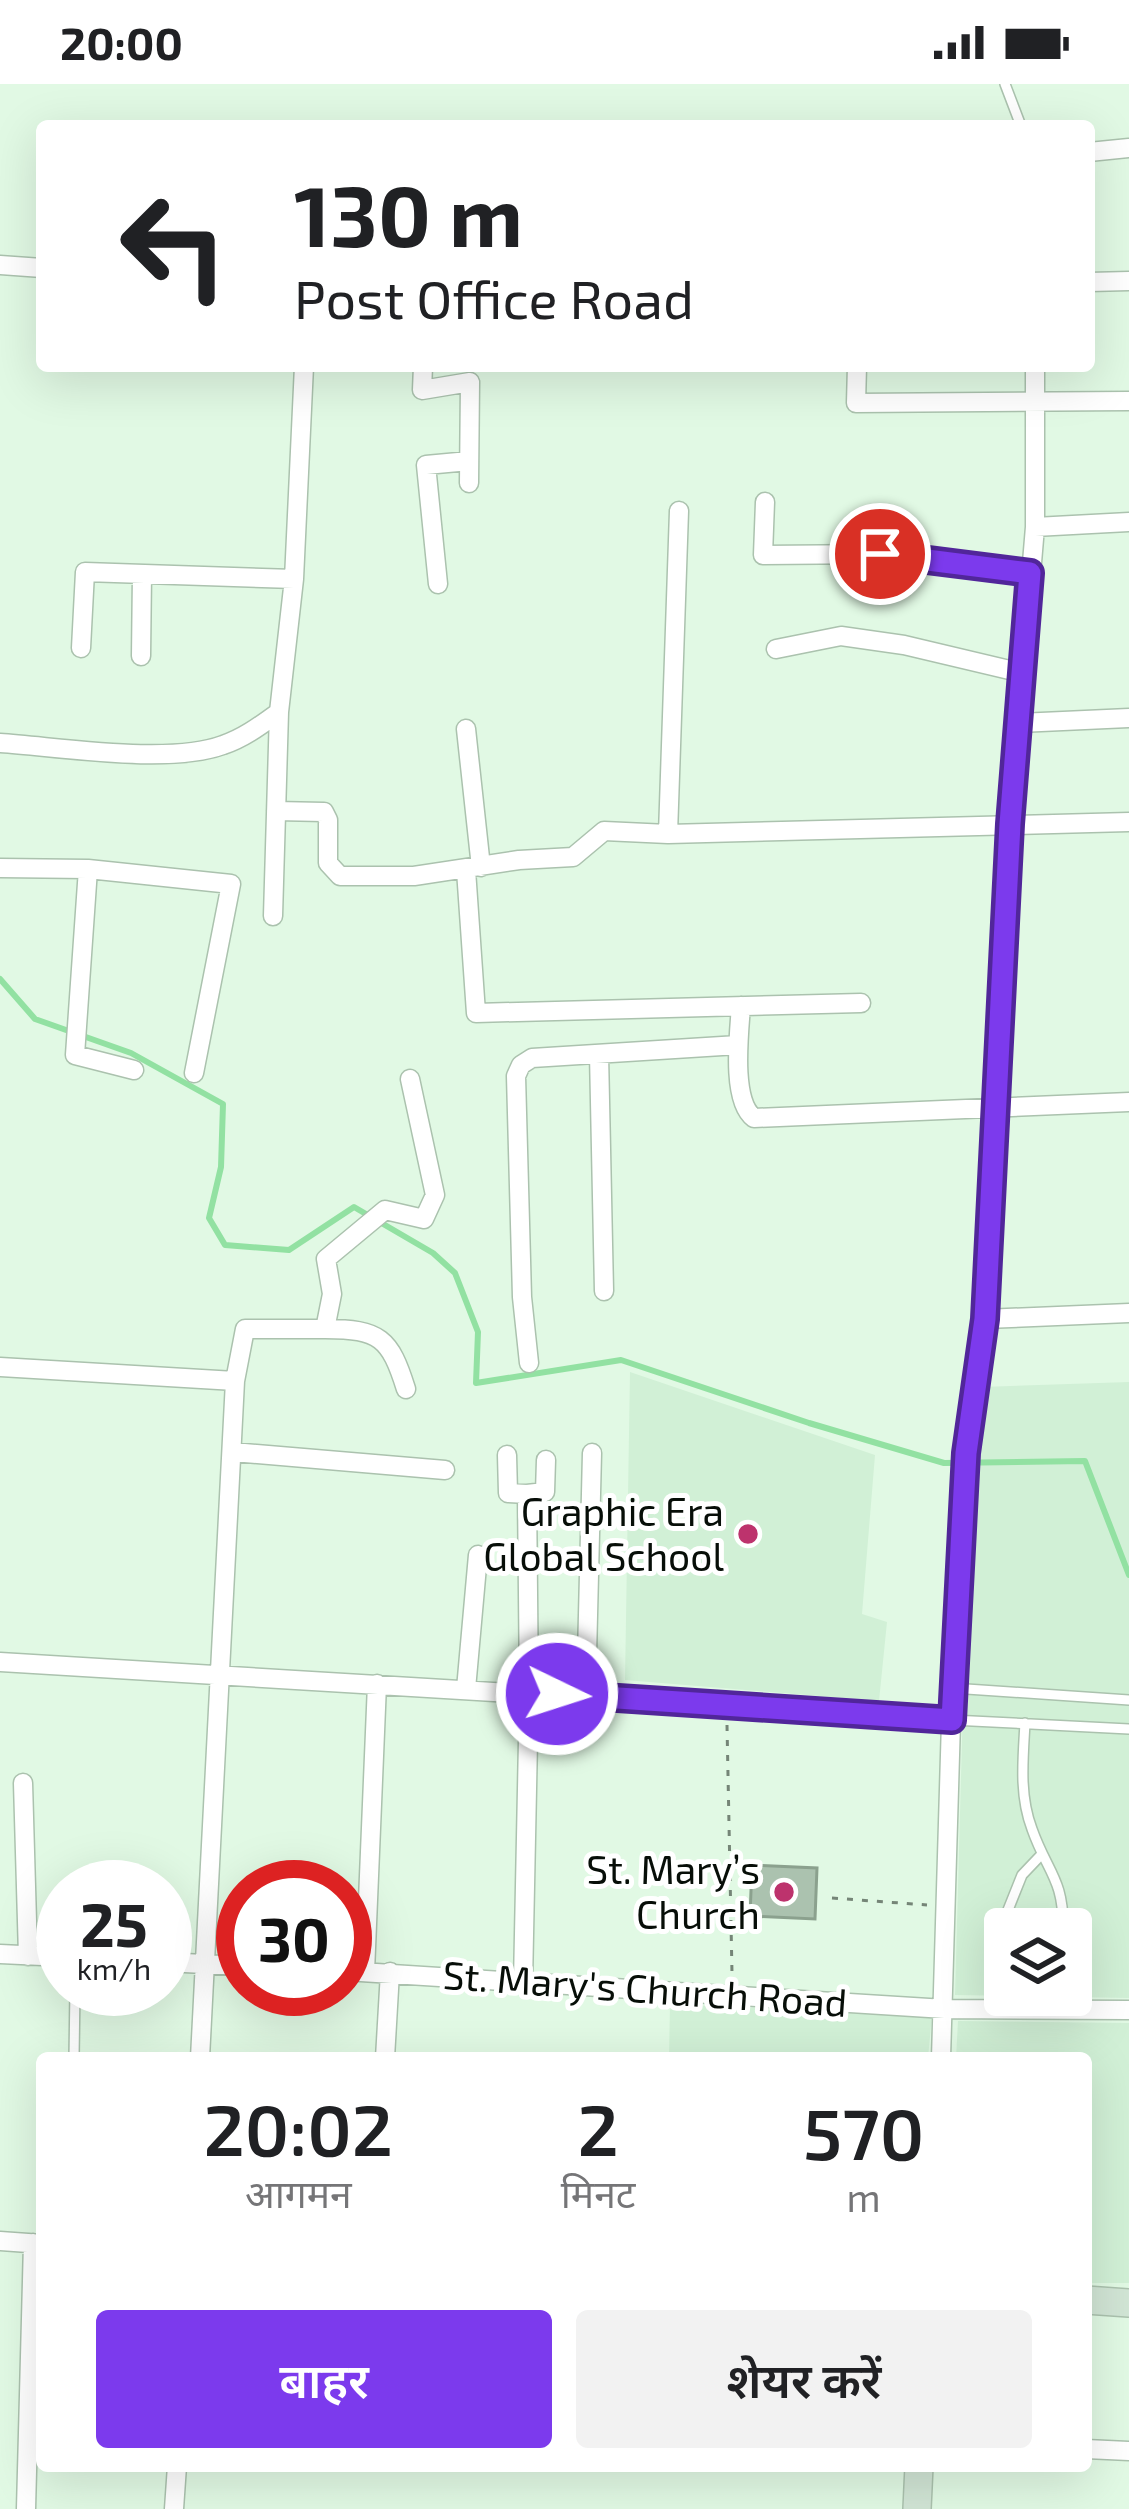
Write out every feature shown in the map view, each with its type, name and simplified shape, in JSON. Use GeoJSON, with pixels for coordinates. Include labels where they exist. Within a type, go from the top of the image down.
{"type":"FeatureCollection","features":[{"type":"Feature","properties":{"kind":"street"},"geometry":{"type":"LineString","coordinates":[[1095,151],[1129,148]]}},
{"type":"Feature","properties":{"kind":"street"},"geometry":{"type":"LineString","coordinates":[[0,265],[36,268]]}},
{"type":"Feature","properties":{"kind":"street"},"geometry":{"type":"LineString","coordinates":[[1095,282],[1129,281]]}},
{"type":"Feature","properties":{"kind":"street"},"geometry":{"type":"LineString","coordinates":[[273,916],[279,712],[294,579],[304,372]]}},
{"type":"Feature","properties":{"kind":"street"},"geometry":{"type":"LineString","coordinates":[[423,372],[422,389],[470,382],[469,483]]}},
{"type":"Feature","properties":{"kind":"street"},"geometry":{"type":"LineString","coordinates":[[856,372],[856,403],[1129,401]]}},
{"type":"Feature","properties":{"kind":"street"},"geometry":{"type":"LineString","coordinates":[[941,2052],[952,1688],[965,1462],[985,1319],[1010,824],[1035,526],[1035,372]]}},
{"type":"Feature","properties":{"kind":"street"},"geometry":{"type":"LineString","coordinates":[[438,584],[426,465],[469,461]]}},
{"type":"Feature","properties":{"kind":"street"},"geometry":{"type":"LineString","coordinates":[[765,502],[763,555],[880,554],[1030,573]]}},
{"type":"Feature","properties":{"kind":"street"},"geometry":{"type":"LineString","coordinates":[[668,834],[679,511]]}},
{"type":"Feature","properties":{"kind":"street"},"geometry":{"type":"LineString","coordinates":[[1035,526],[1129,522]]}},
{"type":"Feature","properties":{"kind":"street"},"geometry":{"type":"LineString","coordinates":[[81,648],[85,572],[294,579]]}},
{"type":"Feature","properties":{"kind":"street"},"geometry":{"type":"LineString","coordinates":[[140,656],[142,574]]}},
{"type":"Feature","properties":{"kind":"street"},"geometry":{"type":"LineString","coordinates":[[776,649],[841,636],[904,645],[1022,673]]}},
{"type":"Feature","properties":{"kind":"street"},"geometry":{"type":"LineString","coordinates":[[0,743],[134,752],[202,751],[241,738],[279,712]]}},
{"type":"Feature","properties":{"kind":"street"},"geometry":{"type":"LineString","coordinates":[[1019,723],[1129,718]]}},
{"type":"Feature","properties":{"kind":"street"},"geometry":{"type":"LineString","coordinates":[[466,729],[476,1012],[861,1003]]}},
{"type":"Feature","properties":{"kind":"street"},"geometry":{"type":"LineString","coordinates":[[276,811],[324,812],[328,863],[340,876],[414,876],[573,857],[604,832],[1129,822]]}},
{"type":"Feature","properties":{"kind":"street"},"geometry":{"type":"LineString","coordinates":[[0,868],[88,869],[231,884],[194,1073]]}},
{"type":"Feature","properties":{"kind":"street"},"geometry":{"type":"LineString","coordinates":[[88,869],[75,1055],[134,1070]]}},
{"type":"Feature","properties":{"kind":"street"},"geometry":{"type":"LineString","coordinates":[[741,1006],[742,1105],[754,1118],[1129,1102]]}},
{"type":"Feature","properties":{"kind":"street"},"geometry":{"type":"LineString","coordinates":[[529,1363],[522,1297],[515,1076],[521,1065],[532,1058],[738,1046]]}},
{"type":"Feature","properties":{"kind":"street"},"geometry":{"type":"LineString","coordinates":[[599,1054],[604,1291]]}},
{"type":"Feature","properties":{"kind":"street"},"geometry":{"type":"LineString","coordinates":[[325,1329],[332,1294],[326,1259],[385,1210],[424,1220],[435,1195],[410,1078]]}},
{"type":"Feature","properties":{"kind":"street"},"geometry":{"type":"LineString","coordinates":[[985,1319],[1129,1313]]}},
{"type":"Feature","properties":{"kind":"street"},"geometry":{"type":"LineString","coordinates":[[200,2052],[235,1381],[245,1329],[325,1329],[376,1335],[391,1347],[406,1389]]}},
{"type":"Feature","properties":{"kind":"street"},"geometry":{"type":"LineString","coordinates":[[0,1367],[235,1381]]}},
{"type":"Feature","properties":{"kind":"street"},"geometry":{"type":"LineString","coordinates":[[232,1452],[445,1470]]}},
{"type":"Feature","properties":{"kind":"street"},"geometry":{"type":"LineString","coordinates":[[586,1696],[592,1453]]}},
{"type":"Feature","properties":{"kind":"street"},"geometry":{"type":"LineString","coordinates":[[508,1455],[508,1493],[545,1492],[546,1460]]}},
{"type":"Feature","properties":{"kind":"street"},"geometry":{"type":"LineString","coordinates":[[523,1983],[530,1692],[527,1494]]}},
{"type":"Feature","properties":{"kind":"street"},"geometry":{"type":"LineString","coordinates":[[466,1689],[478,1555]]}},
{"type":"Feature","properties":{"kind":"street"},"geometry":{"type":"LineString","coordinates":[[0,1662],[952,1720]]}},
{"type":"Feature","properties":{"kind":"street"},"geometry":{"type":"LineString","coordinates":[[364,1860],[377,1684]]}},
{"type":"Feature","properties":{"kind":"street"},"geometry":{"type":"LineString","coordinates":[[23,1784],[28,1956]]}},
{"type":"Feature","properties":{"kind":"street"},"geometry":{"type":"LineString","coordinates":[[0,1954],[36,1956]]}},
{"type":"Feature","properties":{"kind":"street"},"geometry":{"type":"LineString","coordinates":[[192,1963],[216,1965]]}},
{"type":"Feature","properties":{"kind":"street","name":"St. Mary's Church Road"},"geometry":{"type":"LineString","coordinates":[[372,1971],[732,1996],[984,2006]]}},
{"type":"Feature","properties":{"kind":"street"},"geometry":{"type":"LineString","coordinates":[[385,2052],[390,1972]]}},
{"type":"Feature","properties":{"kind":"street","name":"St. Mary's Church Road"},"geometry":{"type":"LineString","coordinates":[[1092,2006],[1129,2010]]}},
{"type":"Feature","properties":{"kind":"street"},"geometry":{"type":"LineString","coordinates":[[0,2241],[36,2244]]}},
{"type":"Feature","properties":{"kind":"street"},"geometry":{"type":"LineString","coordinates":[[26,2509],[36,2288]]}},
{"type":"Feature","properties":{"kind":"street"},"geometry":{"type":"LineString","coordinates":[[1092,2300],[1129,2303]]}},
{"type":"Feature","properties":{"kind":"street"},"geometry":{"type":"LineString","coordinates":[[1092,2449],[1129,2451]]}},
{"type":"Feature","properties":{"kind":"street"},"geometry":{"type":"LineString","coordinates":[[174,2509],[177,2472]]}},
{"type":"Feature","properties":{"kind":"street"},"geometry":{"type":"LineString","coordinates":[[916,2509],[919,2472]]}},
{"type":"Feature","properties":{"kind":"lane"},"geometry":{"type":"LineString","coordinates":[[1005,84],[1019,120]]}},
{"type":"Feature","properties":{"kind":"lane"},"geometry":{"type":"LineString","coordinates":[[952,1688],[1129,1700]]}},
{"type":"Feature","properties":{"kind":"lane"},"geometry":{"type":"LineString","coordinates":[[952,1720],[1129,1729]]}},
{"type":"Feature","properties":{"kind":"lane"},"geometry":{"type":"LineString","coordinates":[[1024,1724],[1022,1793],[1042,1853],[1064,1897],[1064,1908]]}},
{"type":"Feature","properties":{"kind":"lane"},"geometry":{"type":"LineString","coordinates":[[1009,1908],[1022,1875],[1042,1853]]}},
{"type":"Feature","properties":{"kind":"lane"},"geometry":{"type":"LineString","coordinates":[[74,2052],[75,2016]]}},
{"type":"Feature","properties":{"kind":"path"},"geometry":{"type":"LineString","coordinates":[[727,1705],[732,1996]]}},
{"type":"Feature","properties":{"kind":"path"},"geometry":{"type":"LineString","coordinates":[[832,1898],[947,1907]]}},
{"type":"Feature","properties":{"kind":"shaded area","name":"Graphic Era Global School"},"geometry":{"type":"Polygon","coordinates":[[[630,1372],[875,1455],[862,1614],[887,1622],[879,1701],[625,1680],[630,1372]]]}},
{"type":"Feature","properties":{"kind":"shaded area"},"geometry":{"type":"Polygon","coordinates":[[[1129,1382],[1129,1998],[1092,1997],[1092,1908],[984,1908],[984,1996],[955,1995],[964,1668],[981,1387],[1129,1382]]]}},
{"type":"Feature","properties":{"kind":"shaded area"},"geometry":{"type":"Polygon","coordinates":[[[670,2004],[932,2016],[929,2052],[669,2052],[670,2004]]]}},
{"type":"Feature","properties":{"kind":"shaded area"},"geometry":{"type":"Polygon","coordinates":[[[958,2021],[1129,2023],[1129,2283],[1092,2283],[1092,2052],[956,2052],[958,2021]]]}},
{"type":"Feature","properties":{"kind":"building","name":"St. Mary’s Church"},"geometry":{"type":"Polygon","coordinates":[[[752,1865],[817,1868],[815,1919],[750,1916],[752,1865]]]}},
{"type":"Feature","properties":{"kind":"waterway"},"geometry":{"type":"LineString","coordinates":[[0,979],[35,1019],[131,1053],[223,1104],[221,1167],[209,1218],[225,1245],[289,1250],[354,1207],[433,1253],[455,1273],[478,1332],[476,1383],[621,1360],[944,1463],[1085,1461],[1129,1575]]}},
{"type":"Feature","properties":{"kind":"place","name":"Graphic Era Global School"},"geometry":{"type":"Point","coordinates":[748,1534]}},
{"type":"Feature","properties":{"kind":"place","name":"St. Mary’s Church"},"geometry":{"type":"Point","coordinates":[784,1892]}},
{"type":"Feature","properties":{"kind":"route"},"geometry":{"type":"LineString","coordinates":[[557,1694],[952,1720],[966,1453],[985,1319],[1010,824],[1030,573],[880,554]]}}]}
